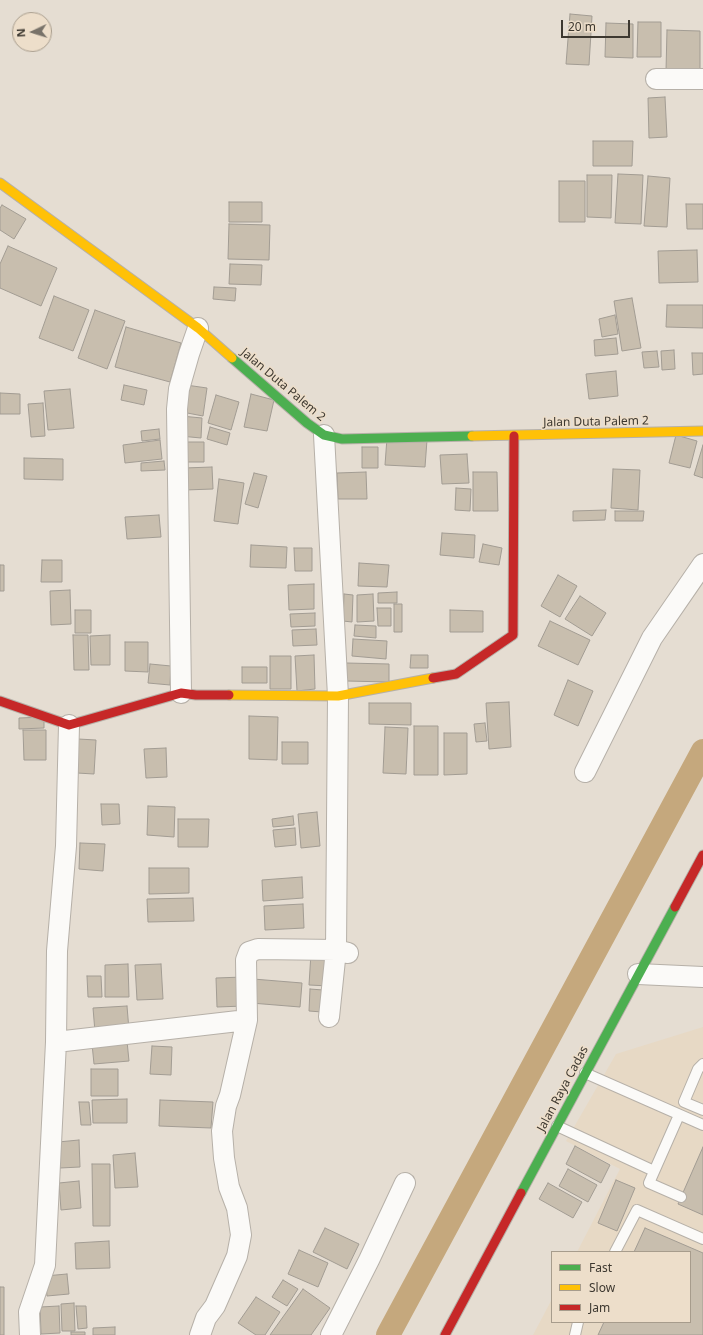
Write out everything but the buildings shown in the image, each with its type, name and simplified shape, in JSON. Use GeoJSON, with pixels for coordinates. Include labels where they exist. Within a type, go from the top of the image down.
{"type":"FeatureCollection","features":[{"type":"Feature","properties":{"kind":"street"},"geometry":{"type":"LineString","coordinates":[[656,79],[703,79]]}},
{"type":"Feature","properties":{"kind":"street","name":"Jalan Duta Palem 2"},"geometry":{"type":"LineString","coordinates":[[0,184],[198,328],[307,423],[324,435],[342,439],[703,431]]}},
{"type":"Feature","properties":{"kind":"street"},"geometry":{"type":"LineString","coordinates":[[181,693],[177,409],[179,389],[198,328]]}},
{"type":"Feature","properties":{"kind":"street"},"geometry":{"type":"LineString","coordinates":[[324,435],[338,696],[342,952],[329,1018]]}},
{"type":"Feature","properties":{"kind":"street"},"geometry":{"type":"LineString","coordinates":[[0,701],[69,725],[181,693],[196,695],[338,696],[456,674],[513,635],[514,436]]}},
{"type":"Feature","properties":{"kind":"street"},"geometry":{"type":"LineString","coordinates":[[585,772],[652,638],[703,564]]}},
{"type":"Feature","properties":{"kind":"street"},"geometry":{"type":"LineString","coordinates":[[30,1335],[29,1312],[45,1265],[56,1042],[57,951],[66,846],[69,725]]}},
{"type":"Feature","properties":{"kind":"street","name":"Jalan Raya Cadas"},"geometry":{"type":"LineString","coordinates":[[445,1335],[638,974],[703,856]]}},
{"type":"Feature","properties":{"kind":"street"},"geometry":{"type":"LineString","coordinates":[[200,1335],[206,1318],[216,1306],[237,1256],[241,1235],[237,1208],[229,1187],[224,1158],[222,1131],[226,1106],[230,1095],[247,1020],[246,960],[249,952],[258,949],[342,952]]}},
{"type":"Feature","properties":{"kind":"street"},"geometry":{"type":"LineString","coordinates":[[638,974],[703,977]]}},
{"type":"Feature","properties":{"kind":"street"},"geometry":{"type":"LineString","coordinates":[[56,1042],[247,1020]]}},
{"type":"Feature","properties":{"kind":"street"},"geometry":{"type":"LineString","coordinates":[[331,1335],[369,1260],[405,1183]]}},
{"type":"Feature","properties":{"kind":"lane"},"geometry":{"type":"LineString","coordinates":[[703,1064],[698,1069],[684,1102],[703,1110]]}},
{"type":"Feature","properties":{"kind":"lane"},"geometry":{"type":"LineString","coordinates":[[585,1073],[703,1125]]}},
{"type":"Feature","properties":{"kind":"lane"},"geometry":{"type":"LineString","coordinates":[[679,1115],[649,1184],[681,1197]]}},
{"type":"Feature","properties":{"kind":"lane"},"geometry":{"type":"LineString","coordinates":[[557,1126],[654,1171]]}},
{"type":"Feature","properties":{"kind":"lane"},"geometry":{"type":"LineString","coordinates":[[616,1251],[637,1210],[703,1239]]}},
{"type":"Feature","properties":{"kind":"lane"},"geometry":{"type":"LineString","coordinates":[[575,1335],[578,1323]]}},
{"type":"Feature","properties":{"kind":"shaded area"},"geometry":{"type":"Polygon","coordinates":[[[703,1027],[703,1335],[533,1335],[551,1301],[551,1323],[691,1323],[691,1251],[578,1251],[620,1169],[566,1141],[616,1054],[703,1027]]]}},
{"type":"Feature","properties":{"kind":"waterway"},"geometry":{"type":"LineString","coordinates":[[388,1335],[703,751]]}},
{"type":"Feature","properties":{"kind":"traffic: fast"},"geometry":{"type":"LineString","coordinates":[[232,358],[307,423],[324,435],[342,439],[472,436]]}},
{"type":"Feature","properties":{"kind":"traffic: fast"},"geometry":{"type":"LineString","coordinates":[[521,1193],[675,907]]}},
{"type":"Feature","properties":{"kind":"traffic: slow"},"geometry":{"type":"LineString","coordinates":[[0,183],[198,328],[232,358]]}},
{"type":"Feature","properties":{"kind":"traffic: slow"},"geometry":{"type":"LineString","coordinates":[[472,436],[703,431]]}},
{"type":"Feature","properties":{"kind":"traffic: slow"},"geometry":{"type":"LineString","coordinates":[[229,695],[338,696],[433,678]]}},
{"type":"Feature","properties":{"kind":"traffic: jam"},"geometry":{"type":"LineString","coordinates":[[433,678],[456,674],[513,635],[514,436]]}},
{"type":"Feature","properties":{"kind":"traffic: jam"},"geometry":{"type":"LineString","coordinates":[[0,701],[69,725],[181,693],[196,695],[229,695]]}},
{"type":"Feature","properties":{"kind":"traffic: jam"},"geometry":{"type":"LineString","coordinates":[[675,907],[703,855]]}},
{"type":"Feature","properties":{"kind":"traffic: jam"},"geometry":{"type":"LineString","coordinates":[[445,1335],[521,1193]]}}]}
